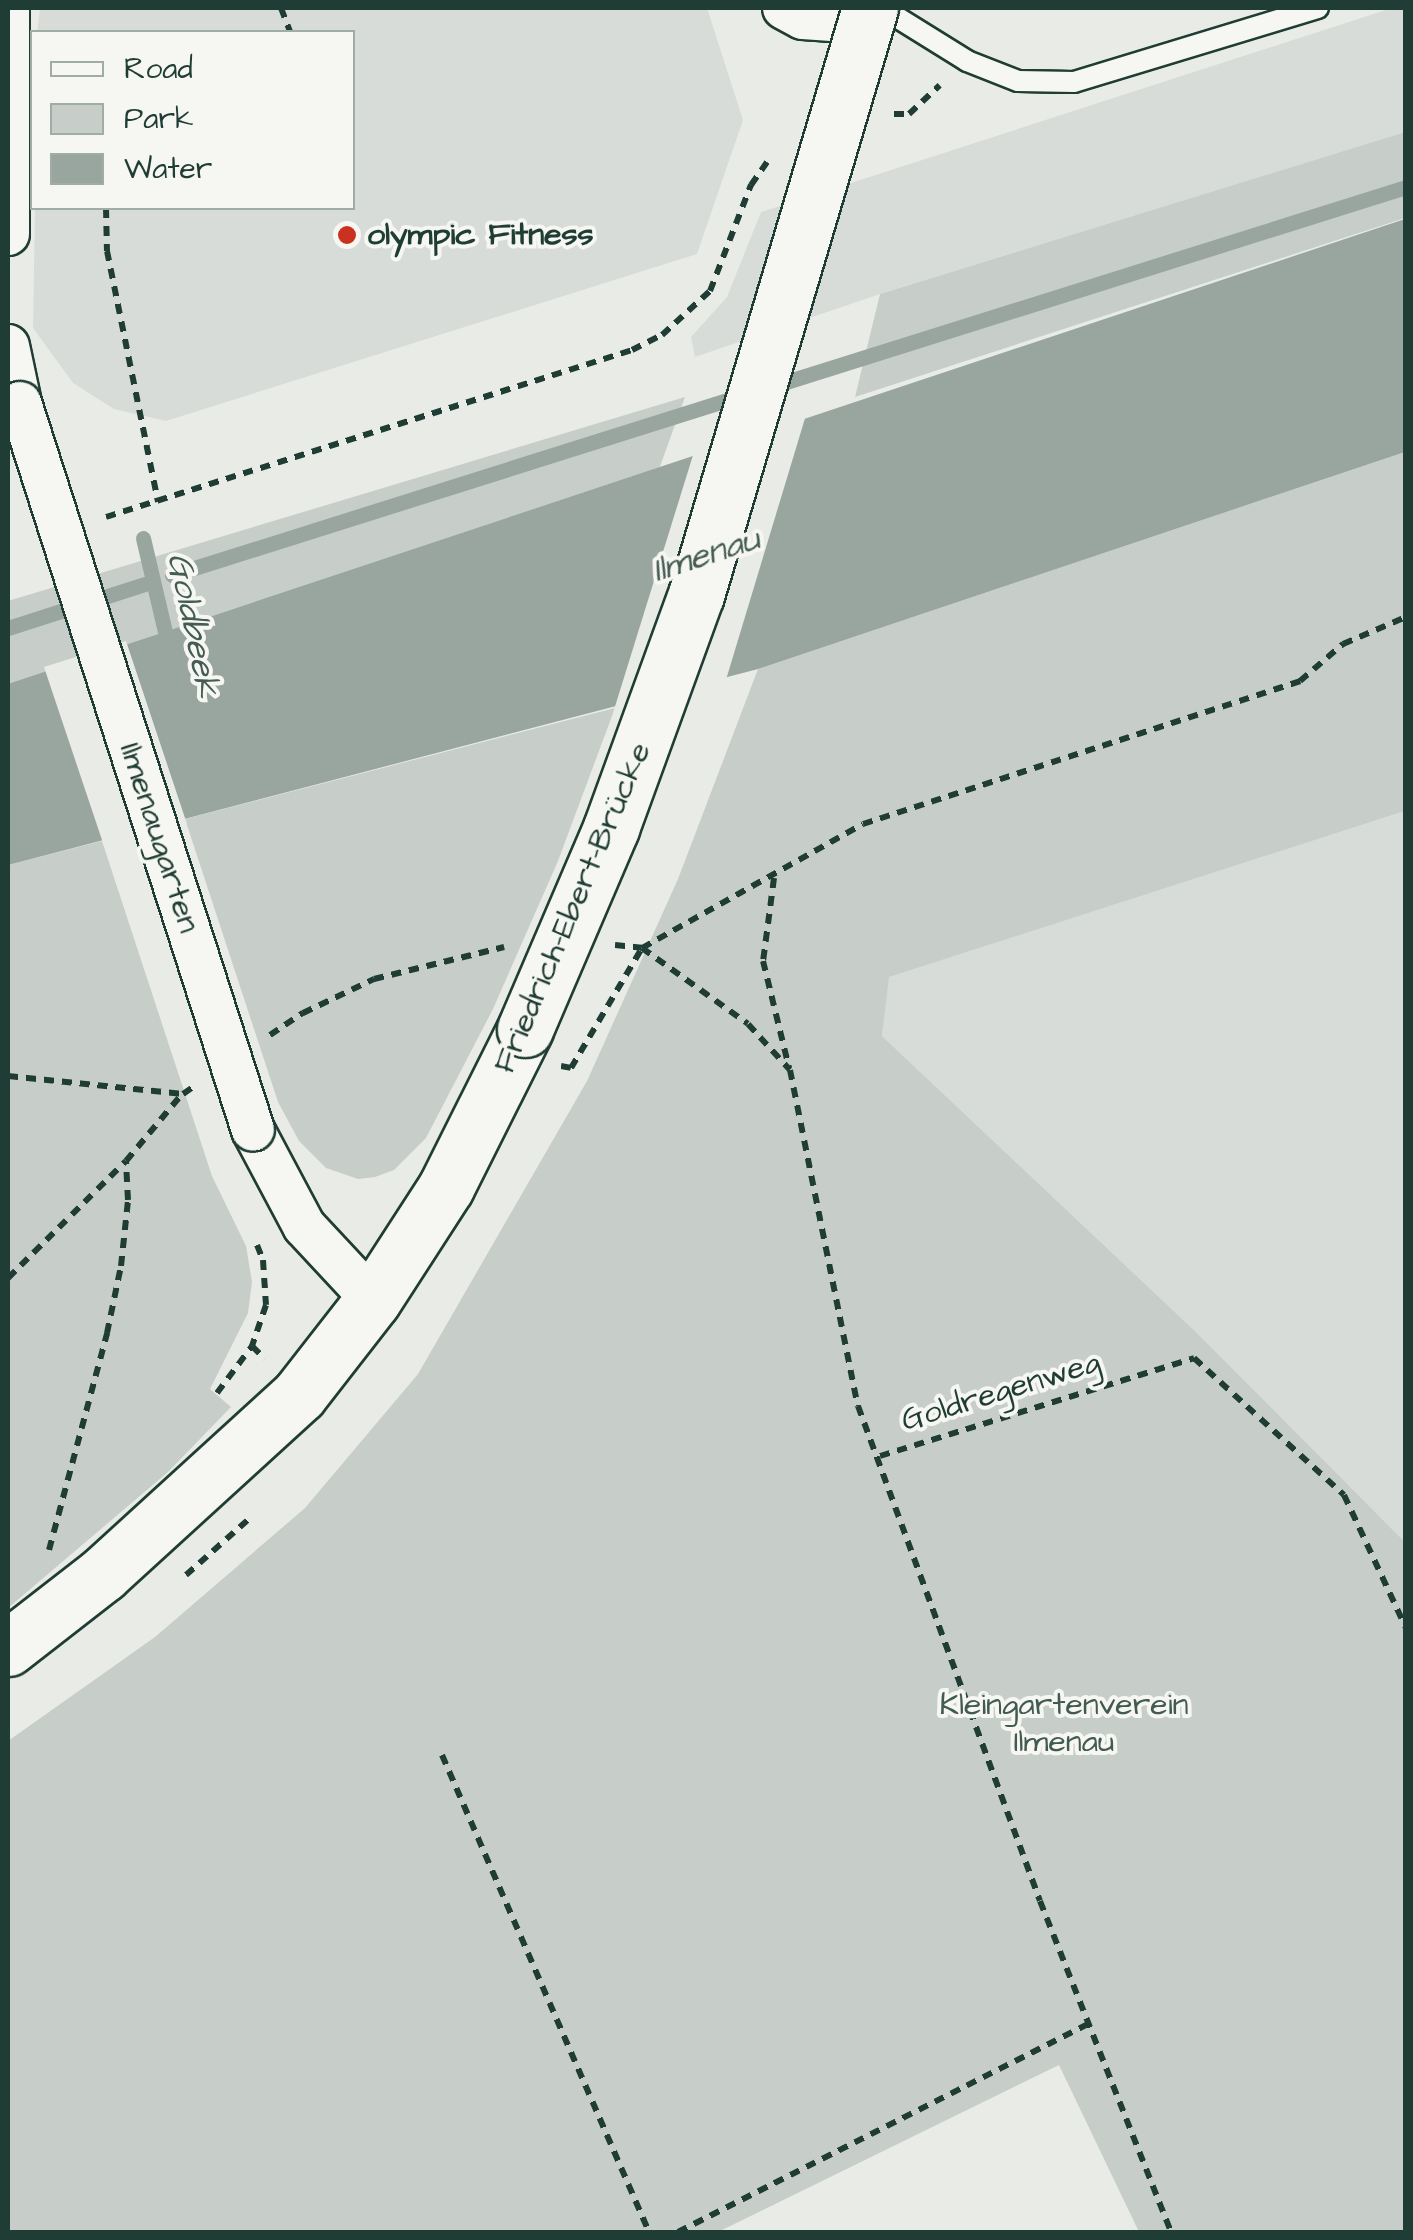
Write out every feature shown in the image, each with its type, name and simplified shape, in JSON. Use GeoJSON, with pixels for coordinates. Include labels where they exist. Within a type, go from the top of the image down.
{"type":"FeatureCollection","features":[{"type":"Feature","properties":{"kind":"main road","name":"Friedrich-Ebert-Brücke"},"geometry":{"type":"LineString","coordinates":[[8,1648],[103,1574],[299,1395],[373,1300],[537,1046],[696,595],[871,8]]}},
{"type":"Feature","properties":{"kind":"street"},"geometry":{"type":"LineString","coordinates":[[8,8],[8,234]]}},
{"type":"Feature","properties":{"kind":"street"},"geometry":{"type":"LineString","coordinates":[[784,8],[803,18],[846,21],[871,8]]}},
{"type":"Feature","properties":{"kind":"street","name":"Ilmenaugarten"},"geometry":{"type":"LineString","coordinates":[[8,346],[20,403],[253,1130],[304,1226],[373,1300]]}},
{"type":"Feature","properties":{"kind":"lane"},"geometry":{"type":"LineString","coordinates":[[882,8],[968,61],[1018,82],[1074,82],[1318,8]]}},
{"type":"Feature","properties":{"kind":"path"},"geometry":{"type":"LineString","coordinates":[[106,210],[107,251],[158,502]]}},
{"type":"Feature","properties":{"kind":"path"},"geometry":{"type":"LineString","coordinates":[[102,519],[632,350],[662,335],[710,291]]}},
{"type":"Feature","properties":{"kind":"path"},"geometry":{"type":"LineString","coordinates":[[537,1046],[571,1068],[642,948],[774,878],[863,824],[1300,681],[1343,644],[1406,617]]}},
{"type":"Feature","properties":{"kind":"path"},"geometry":{"type":"LineString","coordinates":[[774,878],[763,961],[790,1070],[858,1406],[880,1456]]}},
{"type":"Feature","properties":{"kind":"path"},"geometry":{"type":"LineString","coordinates":[[605,944],[642,948],[748,1024],[790,1070]]}},
{"type":"Feature","properties":{"kind":"path"},"geometry":{"type":"LineString","coordinates":[[258,1043],[302,1013],[374,979],[516,945]]}},
{"type":"Feature","properties":{"kind":"path"},"geometry":{"type":"LineString","coordinates":[[8,1076],[183,1094]]}},
{"type":"Feature","properties":{"kind":"path"},"geometry":{"type":"LineString","coordinates":[[8,1278],[126,1161],[183,1094],[198,1084]]}},
{"type":"Feature","properties":{"kind":"path"},"geometry":{"type":"LineString","coordinates":[[47,1563],[114,1299],[128,1200],[126,1161]]}},
{"type":"Feature","properties":{"kind":"path"},"geometry":{"type":"LineString","coordinates":[[250,1228],[263,1260],[266,1305],[252,1346],[299,1395]]}},
{"type":"Feature","properties":{"kind":"path","name":"Goldregenweg"},"geometry":{"type":"LineString","coordinates":[[1171,2232],[1088,2024],[880,1456],[1194,1358],[1344,1495],[1406,1628]]}},
{"type":"Feature","properties":{"kind":"path"},"geometry":{"type":"LineString","coordinates":[[442,1755],[649,2232]]}},
{"type":"Feature","properties":{"kind":"path"},"geometry":{"type":"LineString","coordinates":[[678,2232],[1088,2024]]}},
{"type":"Feature","properties":{"kind":"shaded area"},"geometry":{"type":"Polygon","coordinates":[[[40,8],[707,8],[743,120],[697,254],[166,421],[114,409],[73,383],[33,328],[35,210],[355,210],[355,30],[37,30],[40,8]]]}},
{"type":"Feature","properties":{"kind":"shaded area"},"geometry":{"type":"Polygon","coordinates":[[[1392,8],[1405,8],[1405,132],[880,294],[695,357],[691,337],[727,297],[761,212],[1392,8]]]}},
{"type":"Feature","properties":{"kind":"shaded area"},"geometry":{"type":"Polygon","coordinates":[[[1405,811],[1405,1542],[1196,1332],[882,1036],[888,977],[1405,811]]]}},
{"type":"Feature","properties":{"kind":"green space"},"geometry":{"type":"Polygon","coordinates":[[[1405,132],[1405,218],[855,397],[880,294],[1405,132]]]}},
{"type":"Feature","properties":{"kind":"green space"},"geometry":{"type":"Polygon","coordinates":[[[685,397],[653,486],[8,687],[8,601],[685,397]]]}},
{"type":"Feature","properties":{"kind":"green space","name":"Kleingartenverein Ilmenau"},"geometry":{"type":"Polygon","coordinates":[[[1405,452],[1405,811],[889,977],[882,1036],[1196,1332],[1405,1542],[1405,2232],[1139,2232],[1059,2065],[718,2232],[8,2232],[8,1741],[155,1637],[305,1508],[418,1374],[587,1081],[678,879],[758,669],[1405,452]]]}},
{"type":"Feature","properties":{"kind":"green space"},"geometry":{"type":"Polygon","coordinates":[[[615,708],[558,861],[493,1009],[426,1138],[394,1170],[375,1177],[358,1179],[326,1168],[299,1141],[278,1102],[185,819],[615,708]]]}},
{"type":"Feature","properties":{"kind":"green space"},"geometry":{"type":"Polygon","coordinates":[[[102,841],[212,1176],[246,1246],[252,1282],[248,1313],[210,1389],[231,1407],[168,1472],[8,1608],[8,865],[102,841]]]}},
{"type":"Feature","properties":{"kind":"water","name":"Ilmenau"},"geometry":{"type":"Polygon","coordinates":[[[1405,219],[1405,452],[758,669],[8,865],[8,684],[1405,219]]]}},
{"type":"Feature","properties":{"kind":"pier"},"geometry":{"type":"Polygon","coordinates":[[[806,415],[725,683],[613,713],[694,452],[806,415]]]}},
{"type":"Feature","properties":{"kind":"pier"},"geometry":{"type":"Polygon","coordinates":[[[126,641],[187,824],[104,846],[44,667],[126,641]]]}},
{"type":"Feature","properties":{"kind":"waterway"},"geometry":{"type":"LineString","coordinates":[[770,387],[1406,187]]}},
{"type":"Feature","properties":{"kind":"waterway"},"geometry":{"type":"LineString","coordinates":[[172,575],[743,395]]}},
{"type":"Feature","properties":{"kind":"waterway","name":"Goldbeek"},"geometry":{"type":"LineString","coordinates":[[143,538],[170,653]]}},
{"type":"Feature","properties":{"kind":"waterway"},"geometry":{"type":"LineString","coordinates":[[8,628],[145,584]]}},
{"type":"Feature","properties":{"kind":"place","name":"olympic Fitness"},"geometry":{"type":"Point","coordinates":[347,235]}}]}
